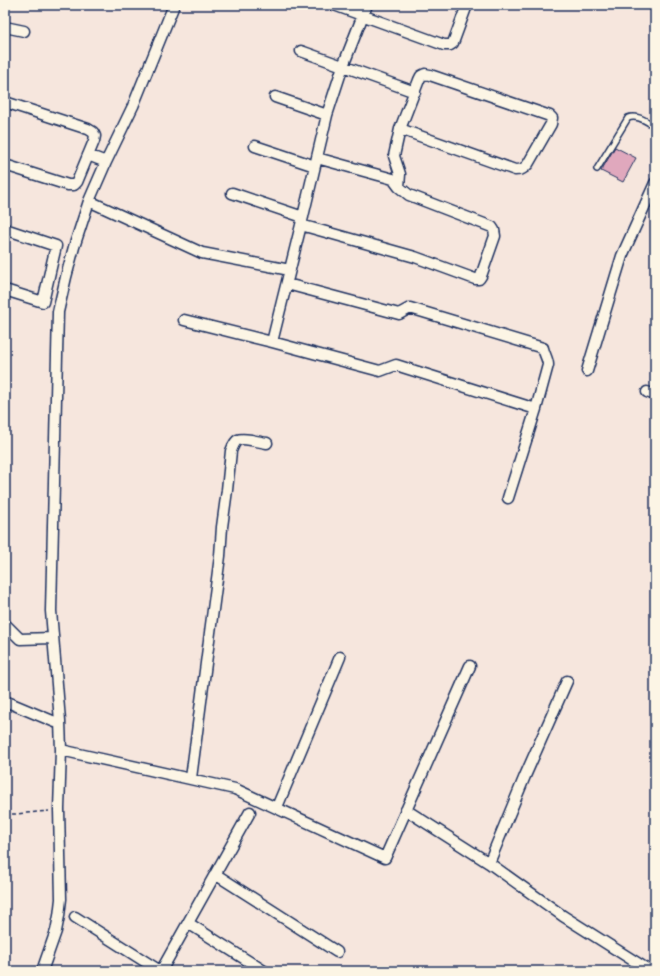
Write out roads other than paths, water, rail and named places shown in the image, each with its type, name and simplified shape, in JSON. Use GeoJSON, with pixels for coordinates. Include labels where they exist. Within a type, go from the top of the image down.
{"type":"FeatureCollection","features":[{"type":"Feature","properties":{"kind":"street"},"geometry":{"type":"LineString","coordinates":[[42,971],[56,931],[61,899],[59,809],[61,750],[60,721],[59,697],[52,638],[51,611],[58,312],[74,247],[89,201],[133,106],[174,5]]}},
{"type":"Feature","properties":{"kind":"street"},"geometry":{"type":"LineString","coordinates":[[334,5],[444,45],[450,45],[453,43],[467,5]]}},
{"type":"Feature","properties":{"kind":"street"},"geometry":{"type":"LineString","coordinates":[[272,342],[327,115],[343,66],[367,5]]}},
{"type":"Feature","properties":{"kind":"street"},"geometry":{"type":"LineString","coordinates":[[5,27],[24,31]]}},
{"type":"Feature","properties":{"kind":"street"},"geometry":{"type":"LineString","coordinates":[[300,51],[415,92]]}},
{"type":"Feature","properties":{"kind":"street"},"geometry":{"type":"LineString","coordinates":[[399,187],[400,174],[394,156],[400,130],[422,76],[425,74],[430,74],[550,116],[552,118],[551,124],[528,164],[524,169],[520,170],[515,170],[400,130]]}},
{"type":"Feature","properties":{"kind":"street"},"geometry":{"type":"LineString","coordinates":[[275,97],[327,115]]}},
{"type":"Feature","properties":{"kind":"street"},"geometry":{"type":"LineString","coordinates":[[5,102],[88,129],[93,132],[94,136],[94,141],[77,182],[74,185],[5,165]]}},
{"type":"Feature","properties":{"kind":"street"},"geometry":{"type":"LineString","coordinates":[[232,193],[302,221],[415,257],[475,279],[479,279],[481,276],[495,236],[492,227],[409,195],[399,187],[393,179],[316,162],[256,146]]}},
{"type":"Feature","properties":{"kind":"street"},"geometry":{"type":"LineString","coordinates":[[88,155],[106,162]]}},
{"type":"Feature","properties":{"kind":"street"},"geometry":{"type":"LineString","coordinates":[[587,371],[622,256],[655,184]]}},
{"type":"Feature","properties":{"kind":"street"},"geometry":{"type":"LineString","coordinates":[[89,201],[202,253],[290,270]]}},
{"type":"Feature","properties":{"kind":"street"},"geometry":{"type":"LineString","coordinates":[[5,230],[56,246],[43,302],[5,290]]}},
{"type":"Feature","properties":{"kind":"street"},"geometry":{"type":"LineString","coordinates":[[50,273],[66,277]]}},
{"type":"Feature","properties":{"kind":"street"},"geometry":{"type":"LineString","coordinates":[[287,284],[399,314],[410,308],[543,348],[548,365],[508,498]]}},
{"type":"Feature","properties":{"kind":"street"},"geometry":{"type":"LineString","coordinates":[[184,320],[380,371],[396,365],[536,408]]}},
{"type":"Feature","properties":{"kind":"street"},"geometry":{"type":"LineString","coordinates":[[191,778],[220,556],[231,451],[236,441],[241,439],[267,443]]}},
{"type":"Feature","properties":{"kind":"street"},"geometry":{"type":"LineString","coordinates":[[5,624],[20,639],[52,638]]}},
{"type":"Feature","properties":{"kind":"street"},"geometry":{"type":"LineString","coordinates":[[277,808],[340,657]]}},
{"type":"Feature","properties":{"kind":"street"},"geometry":{"type":"LineString","coordinates":[[61,750],[235,789],[385,858],[470,666]]}},
{"type":"Feature","properties":{"kind":"street"},"geometry":{"type":"LineString","coordinates":[[488,863],[567,681]]}},
{"type":"Feature","properties":{"kind":"street"},"geometry":{"type":"LineString","coordinates":[[5,701],[55,722],[60,721]]}},
{"type":"Feature","properties":{"kind":"street"},"geometry":{"type":"LineString","coordinates":[[406,810],[488,863],[563,916],[650,971]]}},
{"type":"Feature","properties":{"kind":"street"},"geometry":{"type":"LineString","coordinates":[[75,917],[160,971],[250,812]]}},
{"type":"Feature","properties":{"kind":"street"},"geometry":{"type":"LineString","coordinates":[[215,874],[337,952]]}},
{"type":"Feature","properties":{"kind":"street"},"geometry":{"type":"LineString","coordinates":[[188,923],[264,971]]}},
{"type":"Feature","properties":{"kind":"lane"},"geometry":{"type":"LineString","coordinates":[[597,170],[628,118],[632,116],[636,117],[655,126]]}}]}
